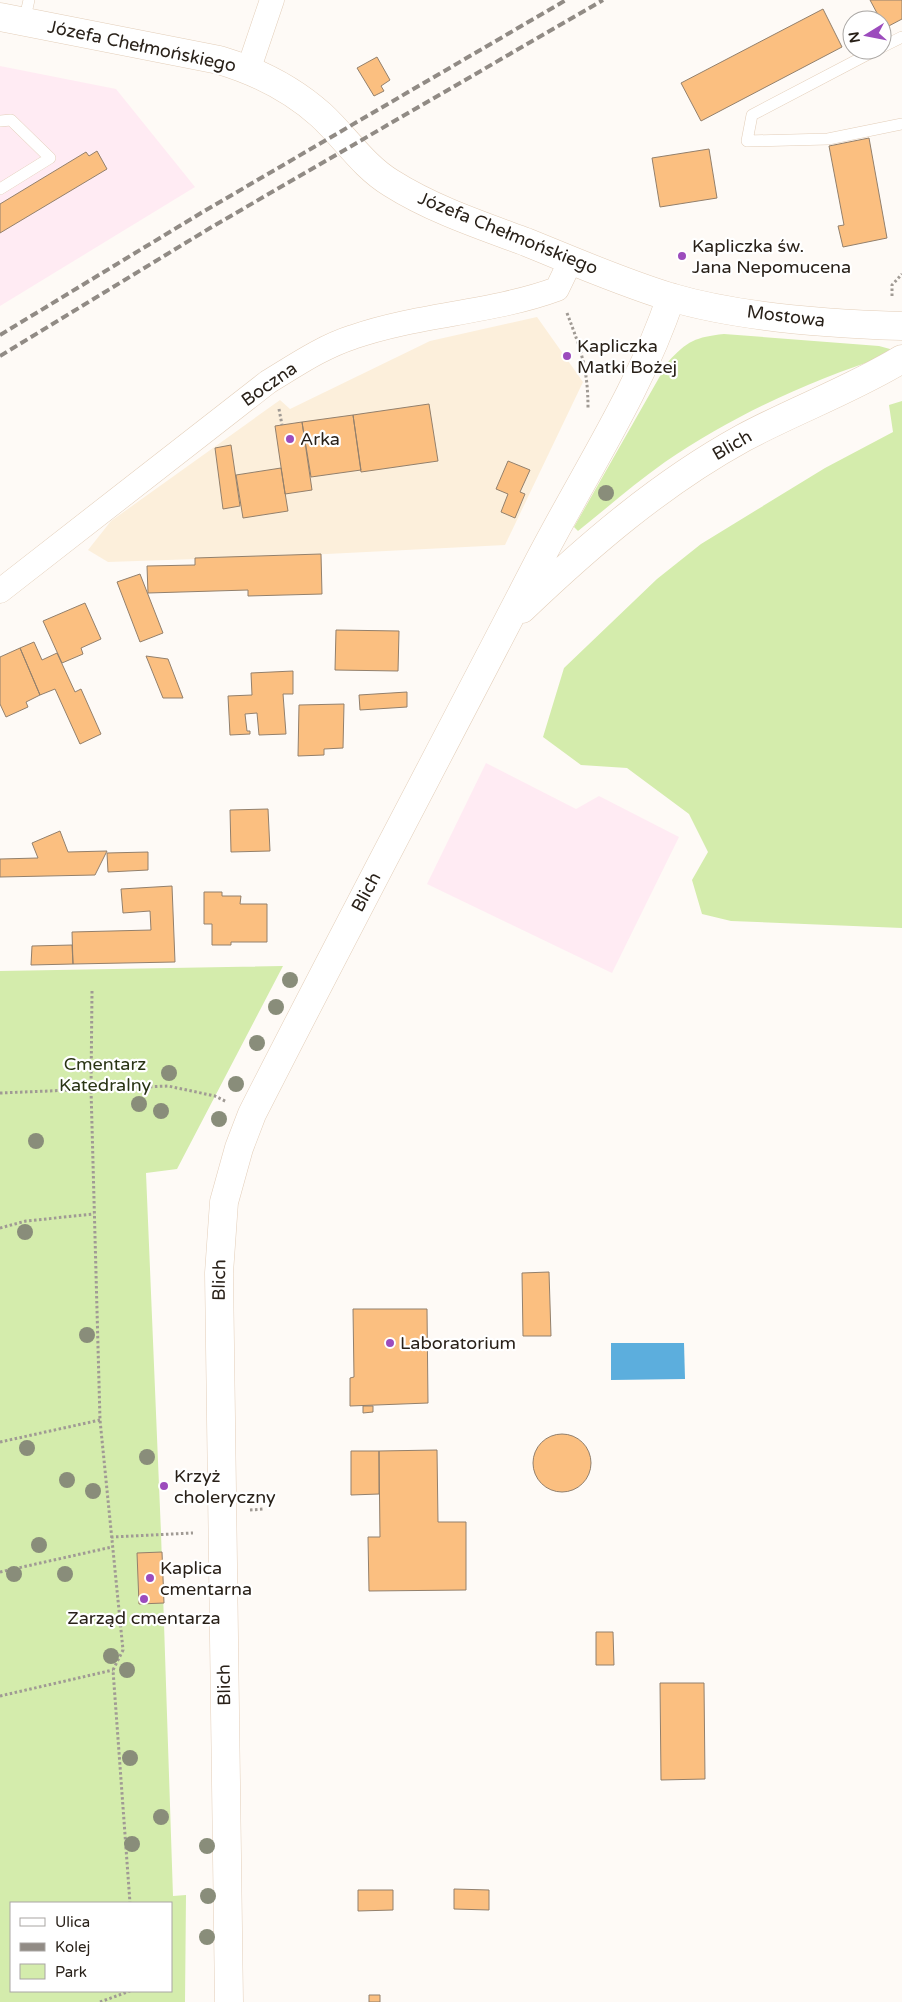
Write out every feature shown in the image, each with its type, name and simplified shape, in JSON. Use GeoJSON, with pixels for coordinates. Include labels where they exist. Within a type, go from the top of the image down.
{"type":"FeatureCollection","features":[{"type":"Feature","properties":{"kind":"street"},"geometry":{"type":"LineString","coordinates":[[249,68],[272,0]]}},
{"type":"Feature","properties":{"kind":"street","name":"Józefa Chełmońskiego"},"geometry":{"type":"LineString","coordinates":[[18,13],[249,68],[295,94],[321,115],[366,163],[390,182],[453,214],[671,297]]}},
{"type":"Feature","properties":{"kind":"street"},"geometry":{"type":"LineString","coordinates":[[558,290],[571,260]]}},
{"type":"Feature","properties":{"kind":"street","name":"Boczna"},"geometry":{"type":"LineString","coordinates":[[0,591],[268,382],[315,353],[353,337],[432,316],[535,298],[558,290]]}},
{"type":"Feature","properties":{"kind":"street","name":"Mostowa"},"geometry":{"type":"LineString","coordinates":[[671,297],[749,313],[852,324],[902,326]]}},
{"type":"Feature","properties":{"kind":"street","name":"Blich"},"geometry":{"type":"LineString","coordinates":[[229,2002],[218,1274],[224,1202],[239,1148],[252,1114],[549,541],[642,370],[660,331],[671,297]]}},
{"type":"Feature","properties":{"kind":"street","name":"Blich"},"geometry":{"type":"LineString","coordinates":[[506,624],[577,557],[645,502],[705,461],[794,411],[877,375],[902,359]]}},
{"type":"Feature","properties":{"kind":"street"},"geometry":{"type":"LineString","coordinates":[[549,541],[566,556],[577,557]]}},
{"type":"Feature","properties":{"kind":"lane"},"geometry":{"type":"LineString","coordinates":[[857,60],[752,115],[746,141],[828,139],[902,124]]}},
{"type":"Feature","properties":{"kind":"lane"},"geometry":{"type":"LineString","coordinates":[[0,121],[11,120],[50,158],[0,189]]}},
{"type":"Feature","properties":{"kind":"path"},"geometry":{"type":"LineString","coordinates":[[892,299],[892,285],[902,274]]}},
{"type":"Feature","properties":{"kind":"path"},"geometry":{"type":"LineString","coordinates":[[558,290],[579,344],[588,375],[588,410]]}},
{"type":"Feature","properties":{"kind":"path"},"geometry":{"type":"LineString","coordinates":[[92,991],[91,1089],[100,1420],[123,1650],[113,1670],[130,1902]]}},
{"type":"Feature","properties":{"kind":"path"},"geometry":{"type":"LineString","coordinates":[[0,1093],[168,1086],[215,1096],[234,1105]]}},
{"type":"Feature","properties":{"kind":"path"},"geometry":{"type":"LineString","coordinates":[[0,1228],[26,1221],[94,1214]]}},
{"type":"Feature","properties":{"kind":"path"},"geometry":{"type":"LineString","coordinates":[[0,1442],[100,1420]]}},
{"type":"Feature","properties":{"kind":"path"},"geometry":{"type":"LineString","coordinates":[[111,1537],[144,1533],[198,1532]]}},
{"type":"Feature","properties":{"kind":"path"},"geometry":{"type":"LineString","coordinates":[[0,1572],[112,1547]]}},
{"type":"Feature","properties":{"kind":"path"},"geometry":{"type":"LineString","coordinates":[[0,1696],[113,1670]]}},
{"type":"Feature","properties":{"kind":"path"},"geometry":{"type":"LineString","coordinates":[[100,2002],[127,1992]]}},
{"type":"Feature","properties":{"kind":"shaded area"},"geometry":{"type":"Polygon","coordinates":[[[0,66],[116,89],[195,187],[0,306],[0,66]]]}},
{"type":"Feature","properties":{"kind":"shaded area"},"geometry":{"type":"Polygon","coordinates":[[[537,317],[583,382],[505,545],[287,556],[108,562],[88,550],[111,521],[280,400],[290,409],[430,341],[537,317]]]}},
{"type":"Feature","properties":{"kind":"shaded area"},"geometry":{"type":"Polygon","coordinates":[[[486,763],[576,809],[599,796],[679,837],[612,973],[427,884],[486,763]]]}},
{"type":"Feature","properties":{"kind":"green space"},"geometry":{"type":"Polygon","coordinates":[[[724,334],[879,346],[890,349],[889,355],[801,388],[718,429],[654,470],[578,531],[574,527],[668,362],[681,349],[693,341],[724,334]]]}},
{"type":"Feature","properties":{"kind":"green space"},"geometry":{"type":"Polygon","coordinates":[[[902,401],[902,928],[731,921],[702,914],[692,880],[708,852],[689,814],[627,768],[581,765],[543,737],[564,668],[657,579],[701,544],[825,468],[893,432],[889,405],[902,401]]]}},
{"type":"Feature","properties":{"kind":"green space","name":"Cmentarz Katedralny"},"geometry":{"type":"Polygon","coordinates":[[[283,966],[177,1169],[146,1173],[161,1533],[173,1896],[186,1895],[185,2002],[0,2002],[0,971],[283,966]]]}},
{"type":"Feature","properties":{"kind":"water"},"geometry":{"type":"Polygon","coordinates":[[[611,1343],[684,1343],[685,1379],[611,1380],[611,1343]]]}},
{"type":"Feature","properties":{"kind":"building"},"geometry":{"type":"Polygon","coordinates":[[[870,0],[902,0],[902,19],[892,24],[892,10],[875,10],[870,0]]]}},
{"type":"Feature","properties":{"kind":"building"},"geometry":{"type":"Polygon","coordinates":[[[823,9],[842,47],[701,121],[681,83],[823,9]]]}},
{"type":"Feature","properties":{"kind":"building"},"geometry":{"type":"Polygon","coordinates":[[[377,57],[390,80],[381,86],[384,91],[374,96],[357,68],[377,57]]]}},
{"type":"Feature","properties":{"kind":"building"},"geometry":{"type":"Polygon","coordinates":[[[869,138],[887,238],[843,247],[838,226],[844,225],[829,146],[869,138]]]}},
{"type":"Feature","properties":{"kind":"building"},"geometry":{"type":"Polygon","coordinates":[[[709,149],[717,198],[660,207],[652,158],[709,149]]]}},
{"type":"Feature","properties":{"kind":"building"},"geometry":{"type":"Polygon","coordinates":[[[97,151],[107,169],[0,233],[0,204],[86,152],[89,156],[97,151]]]}},
{"type":"Feature","properties":{"kind":"building"},"geometry":{"type":"Polygon","coordinates":[[[429,404],[438,461],[361,472],[353,415],[429,404]]]}},
{"type":"Feature","properties":{"kind":"building"},"geometry":{"type":"Polygon","coordinates":[[[353,415],[361,470],[311,477],[302,422],[353,415]]]}},
{"type":"Feature","properties":{"kind":"building"},"geometry":{"type":"Polygon","coordinates":[[[302,422],[312,490],[285,494],[275,426],[302,422]]]}},
{"type":"Feature","properties":{"kind":"building"},"geometry":{"type":"Polygon","coordinates":[[[231,445],[240,506],[223,509],[215,448],[231,445]]]}},
{"type":"Feature","properties":{"kind":"building"},"geometry":{"type":"Polygon","coordinates":[[[508,461],[530,470],[520,492],[525,494],[515,518],[501,512],[508,494],[496,489],[508,461]]]}},
{"type":"Feature","properties":{"kind":"building"},"geometry":{"type":"Polygon","coordinates":[[[281,468],[288,511],[243,518],[236,475],[281,468]]]}},
{"type":"Feature","properties":{"kind":"building"},"geometry":{"type":"Polygon","coordinates":[[[321,554],[322,594],[248,596],[248,590],[148,593],[147,566],[195,565],[195,558],[321,554]]]}},
{"type":"Feature","properties":{"kind":"building"},"geometry":{"type":"Polygon","coordinates":[[[140,574],[163,633],[140,642],[117,582],[140,574]]]}},
{"type":"Feature","properties":{"kind":"building"},"geometry":{"type":"Polygon","coordinates":[[[85,603],[101,639],[81,648],[83,654],[62,663],[43,621],[85,603]]]}},
{"type":"Feature","properties":{"kind":"building"},"geometry":{"type":"Polygon","coordinates":[[[336,630],[399,631],[398,671],[335,670],[336,630]]]}},
{"type":"Feature","properties":{"kind":"building"},"geometry":{"type":"Polygon","coordinates":[[[34,642],[42,660],[57,653],[75,692],[81,689],[101,734],[80,744],[55,689],[40,695],[20,648],[34,642]]]}},
{"type":"Feature","properties":{"kind":"building"},"geometry":{"type":"Polygon","coordinates":[[[20,648],[40,695],[26,702],[28,707],[6,717],[0,704],[0,657],[20,648]]]}},
{"type":"Feature","properties":{"kind":"building"},"geometry":{"type":"Polygon","coordinates":[[[146,656],[168,659],[183,698],[163,698],[146,656]]]}},
{"type":"Feature","properties":{"kind":"building"},"geometry":{"type":"Polygon","coordinates":[[[293,671],[293,694],[283,694],[286,734],[259,735],[257,713],[245,714],[247,731],[250,731],[250,734],[230,735],[228,696],[252,695],[251,673],[293,671]]]}},
{"type":"Feature","properties":{"kind":"building"},"geometry":{"type":"Polygon","coordinates":[[[407,692],[407,707],[360,710],[359,695],[407,692]]]}},
{"type":"Feature","properties":{"kind":"building"},"geometry":{"type":"Polygon","coordinates":[[[344,704],[343,748],[324,749],[324,755],[298,756],[299,705],[344,704]]]}},
{"type":"Feature","properties":{"kind":"building"},"geometry":{"type":"Polygon","coordinates":[[[268,809],[270,851],[231,852],[230,810],[268,809]]]}},
{"type":"Feature","properties":{"kind":"building"},"geometry":{"type":"Polygon","coordinates":[[[60,831],[68,852],[107,851],[95,875],[0,877],[0,859],[38,858],[32,843],[60,831]]]}},
{"type":"Feature","properties":{"kind":"building"},"geometry":{"type":"Polygon","coordinates":[[[148,852],[148,870],[108,872],[107,853],[148,852]]]}},
{"type":"Feature","properties":{"kind":"building"},"geometry":{"type":"Polygon","coordinates":[[[172,886],[175,962],[73,964],[72,932],[151,930],[150,911],[123,913],[121,889],[172,886]]]}},
{"type":"Feature","properties":{"kind":"building"},"geometry":{"type":"Polygon","coordinates":[[[204,892],[222,892],[222,896],[241,896],[240,904],[267,904],[267,942],[231,942],[231,945],[212,945],[212,924],[204,924],[204,892]]]}},
{"type":"Feature","properties":{"kind":"building"},"geometry":{"type":"Polygon","coordinates":[[[72,945],[73,964],[31,965],[32,946],[72,945]]]}},
{"type":"Feature","properties":{"kind":"building"},"geometry":{"type":"Polygon","coordinates":[[[549,1272],[551,1336],[523,1336],[522,1273],[549,1272]]]}},
{"type":"Feature","properties":{"kind":"building","name":"Laboratorium"},"geometry":{"type":"Polygon","coordinates":[[[353,1309],[427,1309],[428,1403],[350,1406],[350,1378],[354,1377],[353,1309]]]}},
{"type":"Feature","properties":{"kind":"building"},"geometry":{"type":"Polygon","coordinates":[[[363,1406],[373,1406],[373,1412],[363,1413],[363,1406]]]}},
{"type":"Feature","properties":{"kind":"building"},"geometry":{"type":"Polygon","coordinates":[[[562,1434],[578,1439],[586,1447],[591,1463],[586,1479],[578,1487],[562,1492],[546,1487],[538,1479],[533,1463],[538,1447],[546,1439],[562,1434]]]}},
{"type":"Feature","properties":{"kind":"building"},"geometry":{"type":"Polygon","coordinates":[[[437,1450],[438,1522],[466,1522],[466,1590],[369,1591],[368,1537],[380,1537],[379,1451],[437,1450]]]}},
{"type":"Feature","properties":{"kind":"building"},"geometry":{"type":"Polygon","coordinates":[[[351,1451],[379,1451],[379,1494],[351,1495],[351,1451]]]}},
{"type":"Feature","properties":{"kind":"building","name":"Kaplica cmentarna"},"geometry":{"type":"Polygon","coordinates":[[[162,1552],[164,1603],[139,1604],[137,1553],[162,1552]]]}},
{"type":"Feature","properties":{"kind":"building"},"geometry":{"type":"Polygon","coordinates":[[[596,1632],[613,1632],[614,1665],[596,1665],[596,1632]]]}},
{"type":"Feature","properties":{"kind":"building"},"geometry":{"type":"Polygon","coordinates":[[[660,1683],[704,1683],[705,1779],[661,1780],[660,1683]]]}},
{"type":"Feature","properties":{"kind":"building"},"geometry":{"type":"Polygon","coordinates":[[[454,1889],[489,1890],[489,1910],[454,1909],[454,1889]]]}},
{"type":"Feature","properties":{"kind":"building"},"geometry":{"type":"Polygon","coordinates":[[[358,1890],[393,1890],[393,1910],[358,1911],[358,1890]]]}},
{"type":"Feature","properties":{"kind":"building"},"geometry":{"type":"Polygon","coordinates":[[[369,1995],[380,1995],[380,2002],[369,2002],[369,1995]]]}},
{"type":"Feature","properties":{"kind":"railway"},"geometry":{"type":"LineString","coordinates":[[0,335],[201,213],[566,0]]}},
{"type":"Feature","properties":{"kind":"railway"},"geometry":{"type":"LineString","coordinates":[[0,356],[210,228],[603,0]]}},
{"type":"Feature","properties":{"kind":"place","name":"Kapliczka św. Jana Nepomucena"},"geometry":{"type":"Point","coordinates":[682,256]}},
{"type":"Feature","properties":{"kind":"place","name":"Kapliczka Matki Bożej"},"geometry":{"type":"Point","coordinates":[567,356]}},
{"type":"Feature","properties":{"kind":"place","name":"Arka"},"geometry":{"type":"Point","coordinates":[290,439]}},
{"type":"Feature","properties":{"kind":"place","name":"Laboratorium"},"geometry":{"type":"Point","coordinates":[390,1343]}},
{"type":"Feature","properties":{"kind":"place","name":"Krzyż choleryczny"},"geometry":{"type":"Point","coordinates":[164,1486]}},
{"type":"Feature","properties":{"kind":"place","name":"Kaplica cmentarna"},"geometry":{"type":"Point","coordinates":[150,1578]}},
{"type":"Feature","properties":{"kind":"place","name":"Zarząd cmentarza"},"geometry":{"type":"Point","coordinates":[144,1599]}}]}
